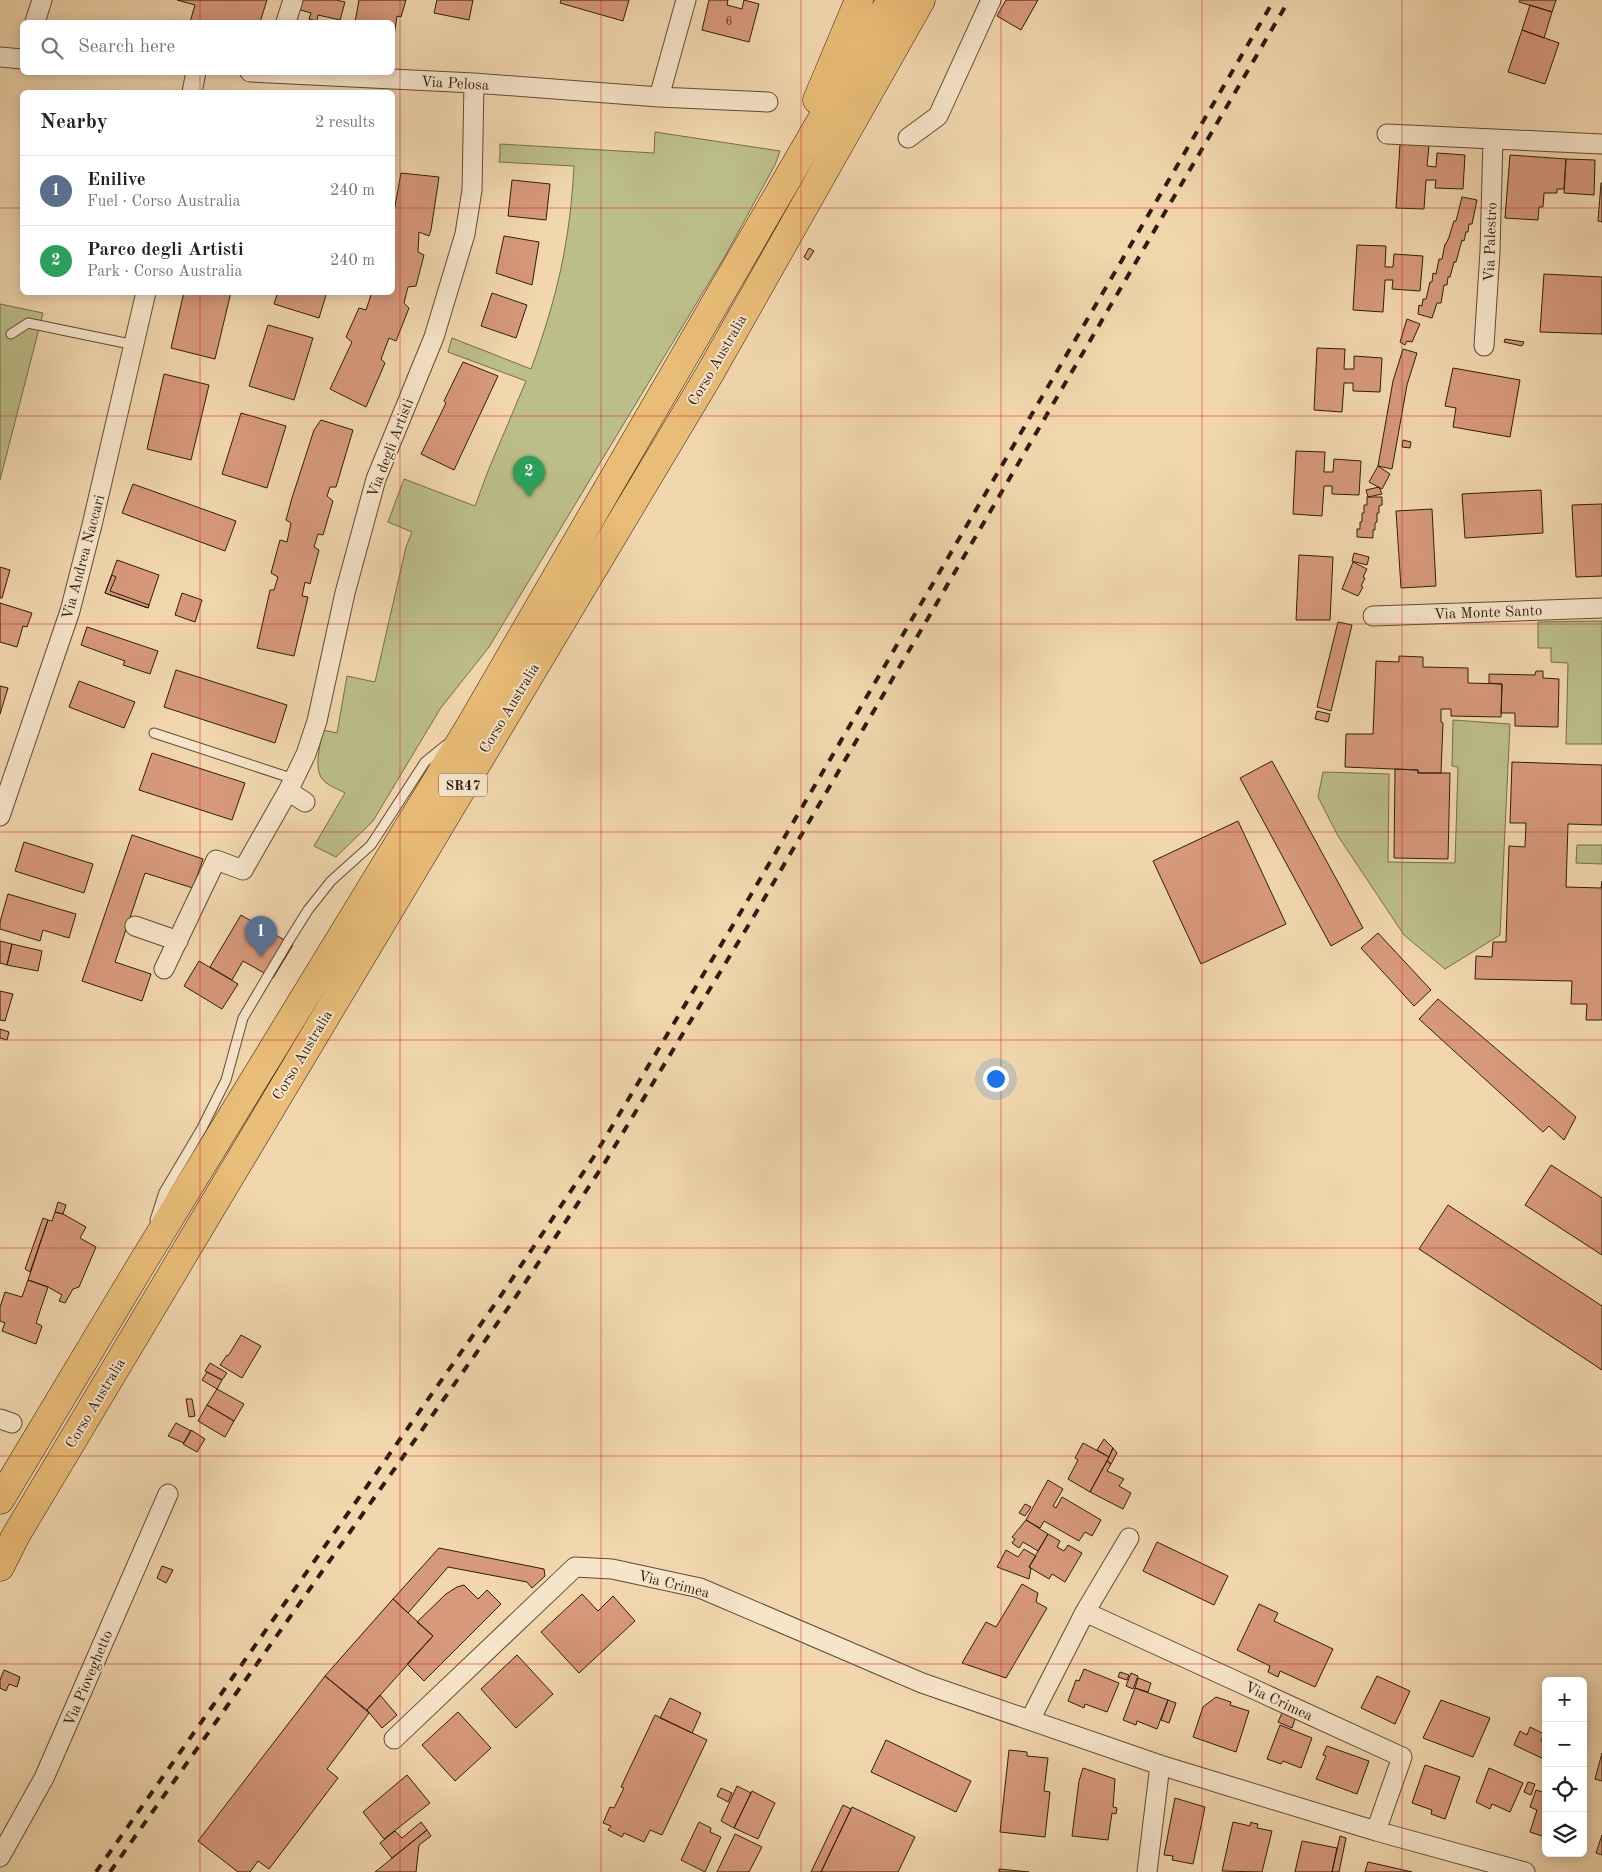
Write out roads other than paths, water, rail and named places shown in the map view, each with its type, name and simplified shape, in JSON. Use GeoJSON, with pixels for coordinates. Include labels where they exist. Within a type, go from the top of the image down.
{"type":"FeatureCollection","features":[{"type":"Feature","properties":{"kind":"highway"},"geometry":{"type":"LineString","coordinates":[[771,206],[859,0]]}},
{"type":"Feature","properties":{"kind":"highway","name":"Corso Australia"},"geometry":{"type":"LineString","coordinates":[[0,1500],[470,726],[891,0]]}},
{"type":"Feature","properties":{"kind":"highway","name":"Corso Australia"},"geometry":{"type":"LineString","coordinates":[[0,1566],[16,1535],[709,375],[921,0]]}},
{"type":"Feature","properties":{"kind":"street"},"geometry":{"type":"LineString","coordinates":[[36,20],[42,0]]}},
{"type":"Feature","properties":{"kind":"street"},"geometry":{"type":"LineString","coordinates":[[287,20],[293,0]]}},
{"type":"Feature","properties":{"kind":"street"},"geometry":{"type":"LineString","coordinates":[[659,97],[686,0]]}},
{"type":"Feature","properties":{"kind":"street"},"geometry":{"type":"LineString","coordinates":[[908,138],[938,116],[991,0]]}},
{"type":"Feature","properties":{"kind":"street"},"geometry":{"type":"LineString","coordinates":[[0,57],[20,58]]}},
{"type":"Feature","properties":{"kind":"street"},"geometry":{"type":"LineString","coordinates":[[192,90],[195,75]]}},
{"type":"Feature","properties":{"kind":"street","name":"Via Pelosa"},"geometry":{"type":"LineString","coordinates":[[311,75],[474,83],[659,97],[768,102]]}},
{"type":"Feature","properties":{"kind":"street","name":"Via degli Artisti"},"geometry":{"type":"LineString","coordinates":[[178,940],[216,860],[243,870],[291,785],[306,754],[317,721],[344,593],[376,479],[434,336],[465,234],[472,190],[474,83]]}},
{"type":"Feature","properties":{"kind":"street"},"geometry":{"type":"LineString","coordinates":[[1387,134],[1602,144]]}},
{"type":"Feature","properties":{"kind":"street","name":"Via Palestro"},"geometry":{"type":"LineString","coordinates":[[1484,346],[1490,251],[1493,139]]}},
{"type":"Feature","properties":{"kind":"street","name":"Via Andrea Naccari"},"geometry":{"type":"LineString","coordinates":[[0,816],[70,611],[135,345],[145,295]]}},
{"type":"Feature","properties":{"kind":"street","name":"Via Monte Santo"},"geometry":{"type":"LineString","coordinates":[[1373,616],[1602,608]]}},
{"type":"Feature","properties":{"kind":"street"},"geometry":{"type":"LineString","coordinates":[[291,785],[305,802]]}},
{"type":"Feature","properties":{"kind":"street"},"geometry":{"type":"LineString","coordinates":[[135,926],[178,940],[164,969]]}},
{"type":"Feature","properties":{"kind":"street","name":"Via Pioveghetto"},"geometry":{"type":"LineString","coordinates":[[0,1857],[44,1778],[168,1494]]}},
{"type":"Feature","properties":{"kind":"street"},"geometry":{"type":"LineString","coordinates":[[1030,1720],[1085,1612],[1129,1538]]}},
{"type":"Feature","properties":{"kind":"street","name":"Via Crimea"},"geometry":{"type":"LineString","coordinates":[[394,1739],[575,1567],[612,1569],[700,1588],[922,1682],[1160,1765],[1376,1831],[1525,1872]]}},
{"type":"Feature","properties":{"kind":"street","name":"Via Crimea"},"geometry":{"type":"LineString","coordinates":[[1085,1612],[1402,1758],[1376,1831]]}},
{"type":"Feature","properties":{"kind":"street"},"geometry":{"type":"LineString","coordinates":[[1147,1872],[1160,1765]]}},
{"type":"Feature","properties":{"kind":"lane"},"geometry":{"type":"LineString","coordinates":[[11,334],[28,322],[135,345]]}},
{"type":"Feature","properties":{"kind":"lane"},"geometry":{"type":"LineString","coordinates":[[141,1265],[164,1192],[202,1128],[226,1080],[243,1018],[288,942],[308,910],[331,881],[371,845],[426,762],[470,726]]}},
{"type":"Feature","properties":{"kind":"lane"},"geometry":{"type":"LineString","coordinates":[[154,733],[291,785]]}},
{"type":"Feature","properties":{"kind":"railway"},"geometry":{"type":"LineString","coordinates":[[96,1872],[502,1294],[593,1158],[742,910],[1274,0]]}},
{"type":"Feature","properties":{"kind":"railway"},"geometry":{"type":"LineString","coordinates":[[110,1872],[513,1301],[604,1164],[754,916],[1289,0]]}},
{"type":"Feature","properties":{"kind":"place","name":"Parco degli Artisti"},"geometry":{"type":"Point","coordinates":[529,497]}},
{"type":"Feature","properties":{"kind":"place","name":"Enilive"},"geometry":{"type":"Point","coordinates":[261,957]}}]}
